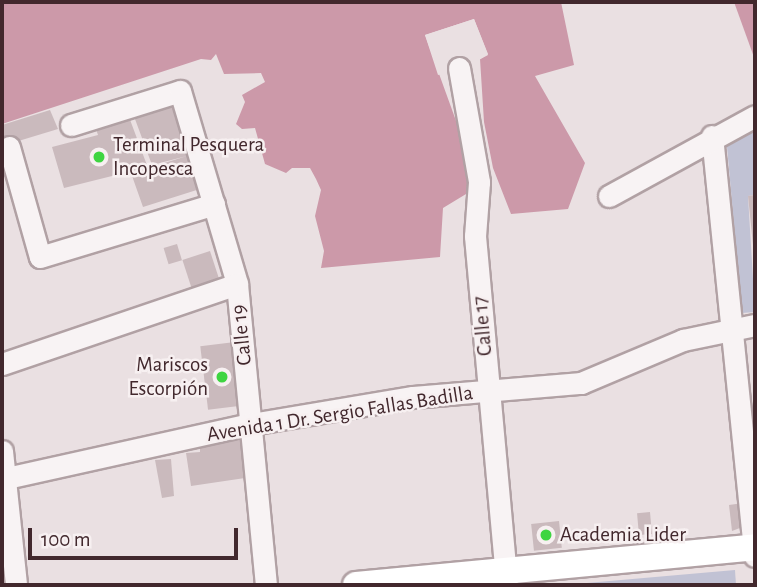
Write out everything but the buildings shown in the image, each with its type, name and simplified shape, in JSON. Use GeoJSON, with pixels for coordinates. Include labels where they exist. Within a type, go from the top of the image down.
{"type":"FeatureCollection","features":[{"type":"Feature","properties":{"kind":"main road"},"geometry":{"type":"LineString","coordinates":[[356,585],[506,579],[755,547]]}},
{"type":"Feature","properties":{"kind":"street","name":"Calle 17"},"geometry":{"type":"LineString","coordinates":[[460,68],[479,182],[475,236],[506,579]]}},
{"type":"Feature","properties":{"kind":"street","name":"Calle 19"},"geometry":{"type":"LineString","coordinates":[[71,125],[180,91],[237,284],[266,585]]}},
{"type":"Feature","properties":{"kind":"street"},"geometry":{"type":"LineString","coordinates":[[609,196],[712,136],[755,116]]}},
{"type":"Feature","properties":{"kind":"street"},"geometry":{"type":"LineString","coordinates":[[712,136],[745,326],[755,556]]}},
{"type":"Feature","properties":{"kind":"street"},"geometry":{"type":"LineString","coordinates":[[9,147],[40,257],[214,204]]}},
{"type":"Feature","properties":{"kind":"street"},"geometry":{"type":"LineString","coordinates":[[2,364],[237,284]]}},
{"type":"Feature","properties":{"kind":"street","name":"Avenida 1 Dr. Sergio Fallas Badilla"},"geometry":{"type":"LineString","coordinates":[[3,479],[251,424],[413,397],[581,383],[659,348],[745,326]]}},
{"type":"Feature","properties":{"kind":"street"},"geometry":{"type":"LineString","coordinates":[[2,451],[16,585]]}},
{"type":"Feature","properties":{"kind":"shaded area"},"geometry":{"type":"Polygon","coordinates":[[[2,2],[561,2],[574,65],[535,76],[585,163],[568,209],[511,214],[493,168],[484,122],[480,59],[488,54],[474,19],[425,35],[468,154],[471,191],[443,208],[440,257],[321,268],[324,251],[315,216],[321,190],[310,168],[292,168],[286,173],[265,164],[255,128],[242,129],[236,124],[245,102],[242,95],[265,82],[261,73],[224,74],[216,54],[211,60],[201,59],[2,124],[2,2]]]}},
{"type":"Feature","properties":{"kind":"shaded area"},"geometry":{"type":"Polygon","coordinates":[[[734,2],[755,2],[755,60],[734,2]]]}},
{"type":"Feature","properties":{"kind":"shaded area"},"geometry":{"type":"Polygon","coordinates":[[[755,124],[755,195],[748,196],[755,312],[742,313],[726,136],[755,124]]]}},
{"type":"Feature","properties":{"kind":"shaded area"},"geometry":{"type":"Polygon","coordinates":[[[735,570],[736,585],[564,585],[735,570]]]}},
{"type":"Feature","properties":{"kind":"pier"},"geometry":{"type":"Polygon","coordinates":[[[474,19],[488,55],[477,61],[484,53],[472,23],[429,37],[442,74],[438,75],[425,35],[474,19]]]}},
{"type":"Feature","properties":{"kind":"place","name":"Terminal Pesquera Incopesca"},"geometry":{"type":"Point","coordinates":[99,157]}},
{"type":"Feature","properties":{"kind":"place","name":"Mariscos Escorpión"},"geometry":{"type":"Point","coordinates":[222,377]}},
{"type":"Feature","properties":{"kind":"place","name":"Academia Lider"},"geometry":{"type":"Point","coordinates":[546,535]}}]}
